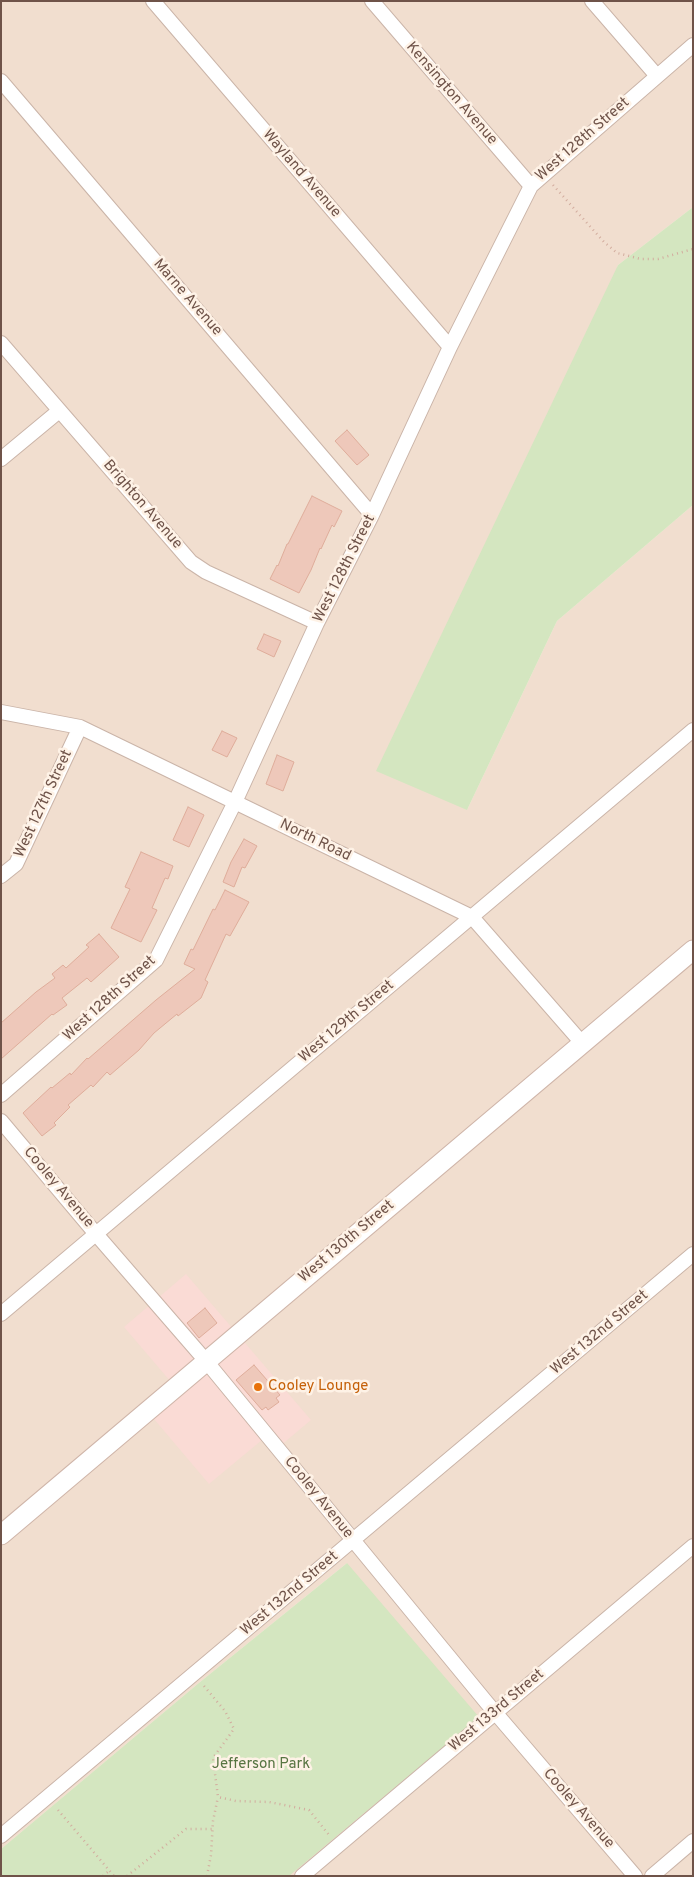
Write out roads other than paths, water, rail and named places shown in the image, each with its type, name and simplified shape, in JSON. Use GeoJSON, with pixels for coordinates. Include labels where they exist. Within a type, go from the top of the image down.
{"type":"FeatureCollection","features":[{"type":"Feature","properties":{"kind":"main road","name":"West 130th Street"},"geometry":{"type":"LineString","coordinates":[[1,1535],[693,950]]}},
{"type":"Feature","properties":{"kind":"street","name":"Wayland Avenue"},"geometry":{"type":"LineString","coordinates":[[153,1],[450,347]]}},
{"type":"Feature","properties":{"kind":"street","name":"Kensington Avenue"},"geometry":{"type":"LineString","coordinates":[[372,1],[531,186]]}},
{"type":"Feature","properties":{"kind":"street"},"geometry":{"type":"LineString","coordinates":[[592,1],[657,76]]}},
{"type":"Feature","properties":{"kind":"street","name":"West 128th Street"},"geometry":{"type":"LineString","coordinates":[[1,1095],[156,960],[235,802],[317,623],[372,515],[450,347],[531,186],[693,45]]}},
{"type":"Feature","properties":{"kind":"street","name":"Marne Avenue"},"geometry":{"type":"LineString","coordinates":[[1,81],[372,515]]}},
{"type":"Feature","properties":{"kind":"street","name":"Brighton Avenue"},"geometry":{"type":"LineString","coordinates":[[1,343],[191,562],[206,572],[317,623]]}},
{"type":"Feature","properties":{"kind":"street"},"geometry":{"type":"LineString","coordinates":[[1,459],[60,411]]}},
{"type":"Feature","properties":{"kind":"street","name":"North Road"},"geometry":{"type":"LineString","coordinates":[[1,712],[80,727],[472,917],[582,1043]]}},
{"type":"Feature","properties":{"kind":"street","name":"West 127th Street"},"geometry":{"type":"LineString","coordinates":[[1,876],[16,864],[80,727]]}},
{"type":"Feature","properties":{"kind":"street","name":"West 129th Street"},"geometry":{"type":"LineString","coordinates":[[1,1314],[693,730]]}},
{"type":"Feature","properties":{"kind":"street","name":"Cooley Avenue"},"geometry":{"type":"LineString","coordinates":[[1,1121],[206,1361],[495,1713],[635,1876]]}},
{"type":"Feature","properties":{"kind":"street","name":"West 132nd Street"},"geometry":{"type":"LineString","coordinates":[[1,1836],[693,1254]]}},
{"type":"Feature","properties":{"kind":"street","name":"West 133rd Street"},"geometry":{"type":"LineString","coordinates":[[302,1876],[693,1546]]}},
{"type":"Feature","properties":{"kind":"street"},"geometry":{"type":"LineString","coordinates":[[652,1876],[693,1841]]}},
{"type":"Feature","properties":{"kind":"place","name":"Cooley Lounge"},"geometry":{"type":"Point","coordinates":[258,1387]}},
{"type":"Feature","properties":{"kind":"park label","name":"Jefferson Park"},"geometry":{"type":"Point","coordinates":[261,1765]}}]}
